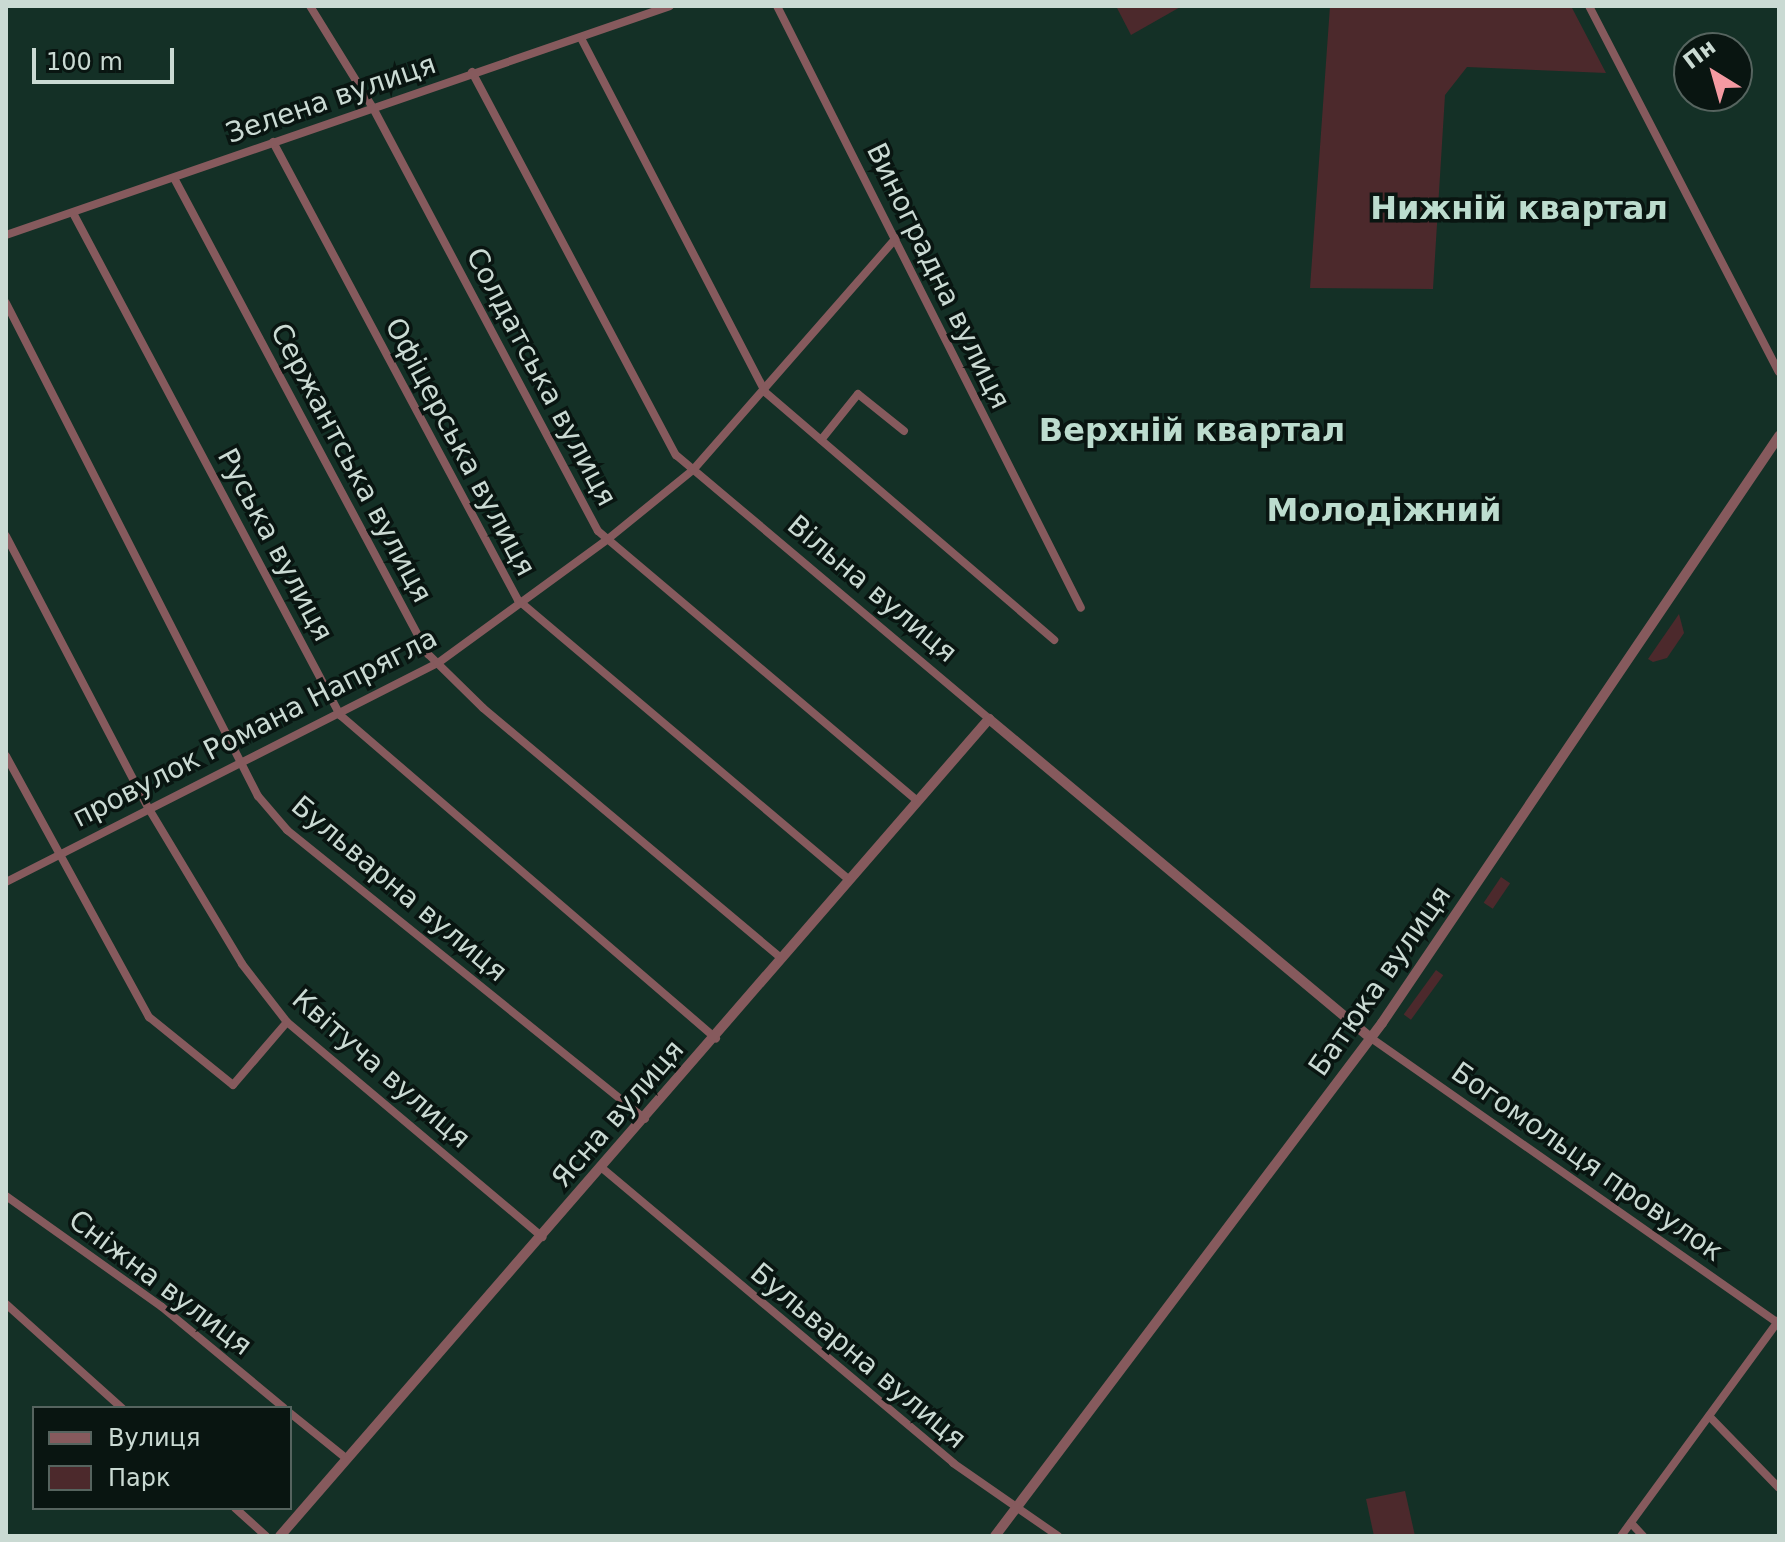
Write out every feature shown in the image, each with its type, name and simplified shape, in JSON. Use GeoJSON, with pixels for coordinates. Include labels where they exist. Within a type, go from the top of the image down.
{"type":"FeatureCollection","features":[{"type":"Feature","properties":{"kind":"street","name":"Солдатська вулиця"},"geometry":{"type":"LineString","coordinates":[[310,6],[373,108],[598,531],[918,801]]}},
{"type":"Feature","properties":{"kind":"street","name":"Зелена вулиця"},"geometry":{"type":"LineString","coordinates":[[6,235],[559,42],[582,40],[670,6]]}},
{"type":"Feature","properties":{"kind":"street","name":"Виноградна вулиця"},"geometry":{"type":"LineString","coordinates":[[777,6],[1081,608]]}},
{"type":"Feature","properties":{"kind":"street"},"geometry":{"type":"LineString","coordinates":[[1589,6],[1779,372]]}},
{"type":"Feature","properties":{"kind":"street"},"geometry":{"type":"LineString","coordinates":[[582,40],[765,392],[1054,640]]}},
{"type":"Feature","properties":{"kind":"street","name":"Вільна вулиця"},"geometry":{"type":"LineString","coordinates":[[472,72],[676,455],[1371,1038]]}},
{"type":"Feature","properties":{"kind":"street","name":"Офіцерська вулиця"},"geometry":{"type":"LineString","coordinates":[[273,142],[518,600],[849,880]]}},
{"type":"Feature","properties":{"kind":"street","name":"Сержантська вулиця"},"geometry":{"type":"LineString","coordinates":[[174,178],[438,663],[483,708],[781,958]]}},
{"type":"Feature","properties":{"kind":"street","name":"Руська вулиця"},"geometry":{"type":"LineString","coordinates":[[73,213],[340,715],[716,1038]]}},
{"type":"Feature","properties":{"kind":"street","name":"провулок Романа Напрягла"},"geometry":{"type":"LineString","coordinates":[[6,882],[438,663],[518,600],[608,539],[693,470],[765,392],[896,238]]}},
{"type":"Feature","properties":{"kind":"street","name":"Бульварна вулиця"},"geometry":{"type":"LineString","coordinates":[[6,303],[237,763],[287,830],[645,1120]]}},
{"type":"Feature","properties":{"kind":"street"},"geometry":{"type":"LineString","coordinates":[[821,440],[858,394],[904,431]]}},
{"type":"Feature","properties":{"kind":"street","name":"Батюка вулиця"},"geometry":{"type":"LineString","coordinates":[[995,1536],[1371,1038],[1684,583],[1779,436]]}},
{"type":"Feature","properties":{"kind":"street","name":"Квітуча вулиця"},"geometry":{"type":"LineString","coordinates":[[6,536],[149,809],[242,964],[287,1022],[543,1238]]}},
{"type":"Feature","properties":{"kind":"street","name":"Ясна вулиця"},"geometry":{"type":"LineString","coordinates":[[280,1536],[543,1238],[989,719]]}},
{"type":"Feature","properties":{"kind":"street"},"geometry":{"type":"LineString","coordinates":[[6,756],[149,1017],[233,1085],[287,1022]]}},
{"type":"Feature","properties":{"kind":"street","name":"Богомольця провулок"},"geometry":{"type":"LineString","coordinates":[[1371,1038],[1778,1322]]}},
{"type":"Feature","properties":{"kind":"street","name":"Бульварна вулиця"},"geometry":{"type":"LineString","coordinates":[[602,1168],[953,1463],[1058,1536]]}},
{"type":"Feature","properties":{"kind":"street","name":"Сніжна вулиця"},"geometry":{"type":"LineString","coordinates":[[6,1196],[162,1307],[282,1406]]}},
{"type":"Feature","properties":{"kind":"street"},"geometry":{"type":"LineString","coordinates":[[6,1304],[120,1406]]}},
{"type":"Feature","properties":{"kind":"street"},"geometry":{"type":"LineString","coordinates":[[1621,1536],[1778,1322]]}},
{"type":"Feature","properties":{"kind":"street"},"geometry":{"type":"LineString","coordinates":[[292,1415],[347,1459]]}},
{"type":"Feature","properties":{"kind":"street"},"geometry":{"type":"LineString","coordinates":[[1709,1416],[1779,1488]]}},
{"type":"Feature","properties":{"kind":"street"},"geometry":{"type":"LineString","coordinates":[[237,1510],[266,1536]]}},
{"type":"Feature","properties":{"kind":"street"},"geometry":{"type":"LineString","coordinates":[[1631,1523],[1643,1536]]}},
{"type":"Feature","properties":{"kind":"green space"},"geometry":{"type":"Polygon","coordinates":[[[1116,6],[1182,6],[1131,35],[1116,6]]]}},
{"type":"Feature","properties":{"kind":"green space"},"geometry":{"type":"Polygon","coordinates":[[[1330,6],[1571,6],[1606,73],[1467,67],[1445,95],[1433,289],[1310,288],[1330,6]]]}},
{"type":"Feature","properties":{"kind":"green space"},"geometry":{"type":"Polygon","coordinates":[[[1679,614],[1684,633],[1667,658],[1653,662],[1648,659],[1679,614]]]}},
{"type":"Feature","properties":{"kind":"green space"},"geometry":{"type":"Polygon","coordinates":[[[1501,877],[1510,883],[1493,909],[1484,903],[1501,877]]]}},
{"type":"Feature","properties":{"kind":"green space"},"geometry":{"type":"Polygon","coordinates":[[[1436,970],[1443,975],[1411,1020],[1404,1014],[1436,970]]]}},
{"type":"Feature","properties":{"kind":"green space"},"geometry":{"type":"Polygon","coordinates":[[[1405,1491],[1415,1536],[1374,1536],[1366,1499],[1405,1491]]]}},
{"type":"Feature","properties":{"kind":"district","name":"Нижній квартал"},"geometry":{"type":"Point","coordinates":[1519,208]}},
{"type":"Feature","properties":{"kind":"district","name":"Верхній квартал"},"geometry":{"type":"Point","coordinates":[1192,430]}},
{"type":"Feature","properties":{"kind":"district","name":"Молодіжний"},"geometry":{"type":"Point","coordinates":[1384,510]}}]}
